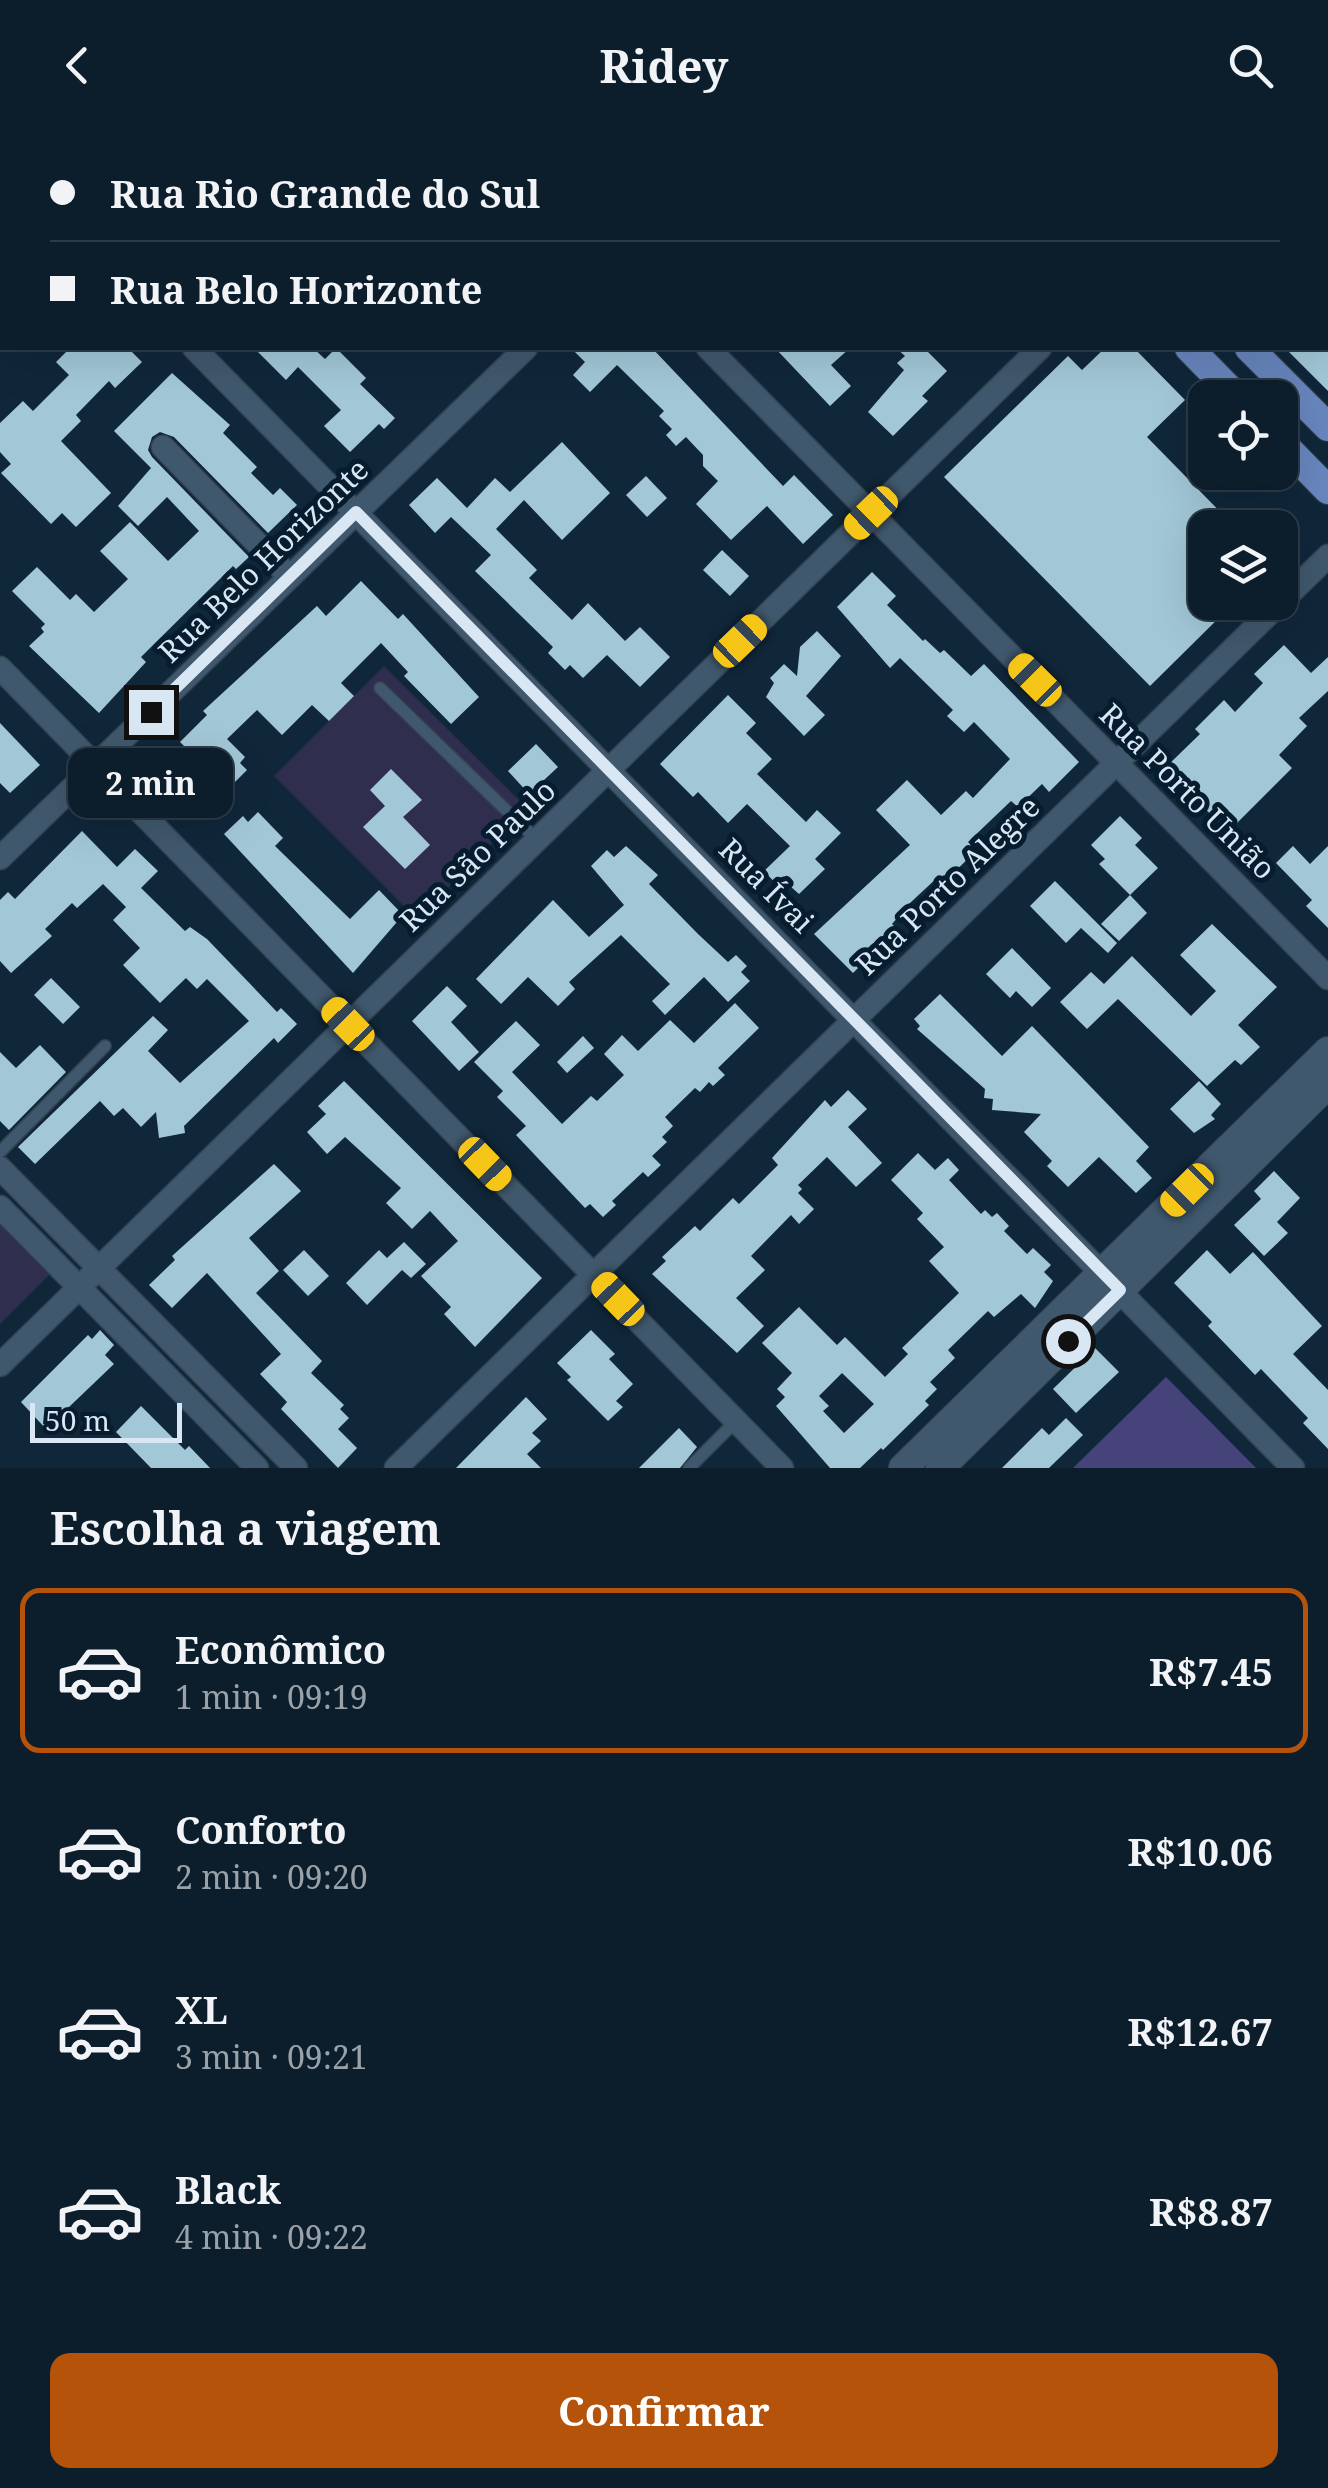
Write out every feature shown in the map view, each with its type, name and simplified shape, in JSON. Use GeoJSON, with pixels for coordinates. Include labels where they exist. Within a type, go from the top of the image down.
{"type":"FeatureCollection","features":[{"type":"Feature","properties":{"kind":"main road"},"geometry":{"type":"LineString","coordinates":[[1191,350],[1220,380]]}},
{"type":"Feature","properties":{"kind":"main road"},"geometry":{"type":"LineString","coordinates":[[1251,350],[1328,427]]}},
{"type":"Feature","properties":{"kind":"main road"},"geometry":{"type":"LineString","coordinates":[[1298,459],[1328,490]]}},
{"type":"Feature","properties":{"kind":"street","name":"Rua Ívai"},"geometry":{"type":"LineString","coordinates":[[196,350],[1294,1468]]}},
{"type":"Feature","properties":{"kind":"street","name":"Rua Belo Horizonte"},"geometry":{"type":"LineString","coordinates":[[0,858],[524,350]]}},
{"type":"Feature","properties":{"kind":"street","name":"Rua Porto União"},"geometry":{"type":"LineString","coordinates":[[710,350],[1328,978]]}},
{"type":"Feature","properties":{"kind":"street","name":"Rua São Paulo"},"geometry":{"type":"LineString","coordinates":[[0,1364],[1038,350]]}},
{"type":"Feature","properties":{"kind":"street"},"geometry":{"type":"LineString","coordinates":[[164,447],[290,577]]}},
{"type":"Feature","properties":{"kind":"street","name":"Rua Porto Alegre"},"geometry":{"type":"LineString","coordinates":[[396,1468],[1328,556]]}},
{"type":"Feature","properties":{"kind":"street"},"geometry":{"type":"LineString","coordinates":[[0,668],[782,1468]]}},
{"type":"Feature","properties":{"kind":"street"},"geometry":{"type":"LineString","coordinates":[[940,1468],[1328,1051]]}},
{"type":"Feature","properties":{"kind":"street"},"geometry":{"type":"LineString","coordinates":[[903,1468],[1328,1084]]}},
{"type":"Feature","properties":{"kind":"street"},"geometry":{"type":"LineString","coordinates":[[0,1168],[296,1468]]}},
{"type":"Feature","properties":{"kind":"street"},"geometry":{"type":"LineString","coordinates":[[0,1207],[257,1468]]}},
{"type":"Feature","properties":{"kind":"lane"},"geometry":{"type":"LineString","coordinates":[[380,688],[536,840]]}},
{"type":"Feature","properties":{"kind":"lane"},"geometry":{"type":"LineString","coordinates":[[0,1152],[106,1046]]}},
{"type":"Feature","properties":{"kind":"lane"},"geometry":{"type":"LineString","coordinates":[[689,1468],[736,1421]]}},
{"type":"Feature","properties":{"kind":"shaded area"},"geometry":{"type":"Polygon","coordinates":[[[384,666],[527,808],[417,919],[274,776],[384,666]]]}},
{"type":"Feature","properties":{"kind":"shaded area"},"geometry":{"type":"Polygon","coordinates":[[[0,1219],[52,1272],[0,1324],[0,1219]]]}},
{"type":"Feature","properties":{"kind":"shaded area"},"geometry":{"type":"Polygon","coordinates":[[[1166,1377],[1256,1468],[1073,1468],[1166,1377]]]}},
{"type":"Feature","properties":{"kind":"building"},"geometry":{"type":"Polygon","coordinates":[[[68,350],[130,350],[142,362],[115,388],[109,381],[76,415],[81,421],[61,441],[111,493],[76,527],[62,513],[51,524],[1,473],[11,464],[0,452],[0,423],[23,401],[33,411],[69,375],[56,362],[68,350]]]}},
{"type":"Feature","properties":{"kind":"building"},"geometry":{"type":"Polygon","coordinates":[[[256,350],[315,350],[325,359],[338,350],[366,378],[360,384],[395,418],[384,429],[379,424],[350,452],[324,426],[341,410],[298,367],[286,380],[256,350]]]}},
{"type":"Feature","properties":{"kind":"building"},"geometry":{"type":"Polygon","coordinates":[[[573,350],[654,350],[783,486],[794,475],[833,515],[803,544],[767,506],[731,540],[696,504],[718,481],[703,466],[703,455],[686,437],[676,446],[666,435],[672,429],[659,416],[664,411],[617,365],[590,392],[573,375],[585,362],[573,350]]]}},
{"type":"Feature","properties":{"kind":"building"},"geometry":{"type":"Polygon","coordinates":[[[777,350],[848,350],[831,365],[851,386],[830,406],[777,350]]]}},
{"type":"Feature","properties":{"kind":"building"},"geometry":{"type":"Polygon","coordinates":[[[898,350],[926,350],[947,371],[922,396],[928,401],[893,436],[868,412],[904,370],[897,363],[905,356],[898,350]]]}},
{"type":"Feature","properties":{"kind":"building"},"geometry":{"type":"Polygon","coordinates":[[[1103,350],[1136,350],[1185,400],[1147,437],[1188,479],[1188,490],[1199,490],[1218,510],[1188,510],[1188,620],[1217,620],[1150,686],[944,477],[1068,356],[1082,370],[1103,350]]]}},
{"type":"Feature","properties":{"kind":"building"},"geometry":{"type":"Polygon","coordinates":[[[1287,350],[1328,350],[1328,391],[1287,350]]]}},
{"type":"Feature","properties":{"kind":"building"},"geometry":{"type":"Polygon","coordinates":[[[172,373],[230,425],[223,433],[257,467],[251,473],[273,495],[280,488],[297,505],[268,533],[174,437],[160,432],[152,437],[148,450],[152,457],[249,557],[236,569],[233,566],[141,657],[146,662],[99,713],[29,646],[44,632],[41,628],[45,624],[12,591],[37,567],[70,600],[76,594],[94,612],[128,579],[100,551],[130,522],[168,561],[199,531],[167,497],[138,526],[118,506],[151,468],[114,431],[172,373]]]}},
{"type":"Feature","properties":{"kind":"building"},"geometry":{"type":"Polygon","coordinates":[[[562,442],[610,493],[562,540],[524,500],[496,529],[537,570],[529,578],[572,620],[588,603],[625,641],[640,627],[670,657],[640,687],[607,655],[583,678],[570,665],[565,670],[548,653],[553,647],[475,571],[491,555],[451,517],[435,533],[409,505],[437,478],[467,508],[495,478],[510,492],[562,442]]]}},
{"type":"Feature","properties":{"kind":"building"},"geometry":{"type":"Polygon","coordinates":[[[646,476],[667,498],[647,517],[626,495],[646,476]]]}},
{"type":"Feature","properties":{"kind":"building"},"geometry":{"type":"Polygon","coordinates":[[[722,550],[749,576],[730,596],[703,570],[722,550]]]}},
{"type":"Feature","properties":{"kind":"building"},"geometry":{"type":"Polygon","coordinates":[[[872,572],[896,596],[887,605],[923,641],[940,653],[944,650],[971,676],[984,664],[1079,762],[1049,792],[1042,784],[1018,807],[1011,801],[968,842],[976,851],[945,881],[939,876],[910,903],[892,924],[897,929],[853,973],[814,934],[910,845],[876,810],[907,780],[941,815],[966,791],[973,798],[1010,759],[974,722],[964,732],[947,716],[953,710],[900,658],[890,668],[837,607],[872,572]]]}},
{"type":"Feature","properties":{"kind":"building"},"geometry":{"type":"Polygon","coordinates":[[[361,581],[398,619],[403,614],[479,697],[451,724],[404,676],[408,672],[381,643],[341,683],[354,696],[329,721],[312,705],[282,735],[257,710],[227,739],[245,757],[240,763],[247,770],[228,789],[180,742],[207,715],[203,711],[317,606],[326,616],[361,581]]]}},
{"type":"Feature","properties":{"kind":"building"},"geometry":{"type":"Polygon","coordinates":[[[817,631],[841,656],[806,696],[825,715],[804,736],[766,697],[774,683],[770,678],[784,664],[797,676],[800,647],[817,631]]]}},
{"type":"Feature","properties":{"kind":"building"},"geometry":{"type":"Polygon","coordinates":[[[1284,645],[1311,673],[1328,657],[1328,691],[1299,718],[1307,726],[1279,755],[1292,768],[1228,832],[1165,768],[1200,734],[1195,729],[1224,700],[1235,712],[1263,683],[1254,674],[1284,645]]]}},
{"type":"Feature","properties":{"kind":"building"},"geometry":{"type":"Polygon","coordinates":[[[728,695],[756,723],[746,733],[772,759],[757,774],[806,822],[817,810],[841,833],[815,859],[825,869],[799,894],[790,886],[784,892],[764,871],[790,846],[747,804],[728,823],[698,792],[693,797],[660,764],[728,695]]]}},
{"type":"Feature","properties":{"kind":"building"},"geometry":{"type":"Polygon","coordinates":[[[0,723],[40,765],[10,793],[0,783],[0,723]]]}},
{"type":"Feature","properties":{"kind":"building"},"geometry":{"type":"Polygon","coordinates":[[[536,744],[558,767],[529,794],[508,771],[536,744]]]}},
{"type":"Feature","properties":{"kind":"building"},"geometry":{"type":"Polygon","coordinates":[[[391,769],[422,800],[403,817],[430,845],[405,869],[363,827],[385,806],[370,790],[391,769]]]}},
{"type":"Feature","properties":{"kind":"building"},"geometry":{"type":"Polygon","coordinates":[[[258,812],[283,838],[275,846],[350,919],[379,890],[403,915],[353,973],[224,834],[243,816],[248,822],[258,812]]]}},
{"type":"Feature","properties":{"kind":"building"},"geometry":{"type":"Polygon","coordinates":[[[1120,816],[1142,838],[1135,845],[1158,868],[1130,895],[1099,864],[1105,859],[1091,845],[1120,816]]]}},
{"type":"Feature","properties":{"kind":"building"},"geometry":{"type":"Polygon","coordinates":[[[82,831],[117,867],[135,849],[158,871],[141,888],[185,931],[190,927],[207,939],[277,1012],[281,1008],[297,1024],[278,1043],[274,1038],[184,1126],[185,1133],[159,1138],[156,1112],[141,1127],[123,1108],[114,1116],[100,1101],[35,1164],[18,1147],[153,1016],[168,1030],[148,1051],[180,1083],[249,1021],[207,979],[197,989],[186,978],[160,1003],[123,965],[140,948],[113,920],[126,907],[103,884],[77,908],[72,903],[45,929],[52,936],[11,973],[0,961],[0,900],[8,892],[15,899],[82,831]]]}},
{"type":"Feature","properties":{"kind":"building"},"geometry":{"type":"Polygon","coordinates":[[[626,846],[658,875],[649,884],[728,962],[736,955],[747,966],[741,972],[750,981],[728,1002],[704,977],[665,1015],[652,1001],[670,984],[621,935],[569,982],[575,989],[558,1006],[528,977],[501,1004],[476,979],[553,900],[589,937],[624,905],[591,866],[607,850],[614,857],[626,846]]]}},
{"type":"Feature","properties":{"kind":"building"},"geometry":{"type":"Polygon","coordinates":[[[1293,846],[1310,864],[1328,846],[1328,928],[1306,906],[1312,900],[1276,863],[1293,846]]]}},
{"type":"Feature","properties":{"kind":"building"},"geometry":{"type":"Polygon","coordinates":[[[1055,881],[1117,943],[1108,953],[1081,928],[1066,943],[1030,906],[1055,881]]]}},
{"type":"Feature","properties":{"kind":"building"},"geometry":{"type":"Polygon","coordinates":[[[1130,895],[1147,913],[1119,941],[1101,924],[1130,895]]]}},
{"type":"Feature","properties":{"kind":"building"},"geometry":{"type":"Polygon","coordinates":[[[1212,924],[1277,987],[1238,1025],[1260,1047],[1241,1065],[1235,1060],[1207,1086],[1118,999],[1087,1029],[1060,1002],[1091,972],[1104,984],[1132,956],[1191,1016],[1216,991],[1180,955],[1212,924]]]}},
{"type":"Feature","properties":{"kind":"building"},"geometry":{"type":"Polygon","coordinates":[[[1012,948],[1051,988],[1032,1007],[1016,991],[1010,998],[986,974],[1012,948]]]}},
{"type":"Feature","properties":{"kind":"building"},"geometry":{"type":"Polygon","coordinates":[[[51,978],[80,1007],[63,1024],[34,995],[51,978]]]}},
{"type":"Feature","properties":{"kind":"building"},"geometry":{"type":"Polygon","coordinates":[[[447,986],[467,1006],[451,1022],[479,1052],[459,1071],[412,1021],[447,986]]]}},
{"type":"Feature","properties":{"kind":"building"},"geometry":{"type":"Polygon","coordinates":[[[940,994],[1002,1056],[1032,1026],[1149,1147],[1136,1161],[1152,1178],[1136,1193],[1099,1157],[1068,1187],[1047,1166],[1052,1161],[1024,1132],[1041,1114],[992,1110],[993,1099],[984,1098],[985,1089],[917,1029],[920,1026],[914,1019],[940,994]]]}},
{"type":"Feature","properties":{"kind":"building"},"geometry":{"type":"Polygon","coordinates":[[[735,1003],[759,1028],[718,1068],[725,1075],[713,1086],[709,1082],[700,1092],[695,1088],[665,1117],[673,1126],[662,1137],[667,1142],[652,1156],[661,1165],[648,1177],[643,1172],[612,1201],[616,1205],[603,1217],[590,1204],[585,1208],[516,1135],[526,1126],[497,1097],[503,1091],[474,1062],[516,1021],[540,1045],[512,1072],[562,1124],[591,1096],[597,1101],[624,1075],[604,1054],[622,1035],[638,1051],[670,1020],[694,1043],[735,1003]]]}},
{"type":"Feature","properties":{"kind":"building"},"geometry":{"type":"Polygon","coordinates":[[[583,1036],[594,1048],[567,1073],[557,1062],[583,1036]]]}},
{"type":"Feature","properties":{"kind":"building"},"geometry":{"type":"Polygon","coordinates":[[[40,1045],[66,1072],[9,1130],[0,1121],[0,1052],[16,1068],[40,1045]]]}},
{"type":"Feature","properties":{"kind":"building"},"geometry":{"type":"Polygon","coordinates":[[[344,1081],[542,1278],[475,1347],[444,1314],[451,1307],[421,1276],[458,1241],[430,1211],[412,1229],[386,1203],[401,1188],[345,1137],[327,1154],[307,1132],[326,1114],[318,1106],[344,1081]]]}},
{"type":"Feature","properties":{"kind":"building"},"geometry":{"type":"Polygon","coordinates":[[[1199,1081],[1221,1104],[1211,1115],[1215,1119],[1194,1133],[1170,1109],[1199,1081]]]}},
{"type":"Feature","properties":{"kind":"building"},"geometry":{"type":"Polygon","coordinates":[[[848,1090],[867,1109],[848,1127],[882,1163],[856,1187],[827,1157],[798,1185],[802,1189],[798,1193],[814,1209],[799,1224],[791,1215],[751,1256],[765,1270],[736,1298],[764,1326],[737,1353],[652,1274],[666,1261],[662,1257],[695,1226],[700,1231],[733,1198],[739,1204],[778,1165],[772,1158],[825,1100],[831,1107],[848,1090]]]}},
{"type":"Feature","properties":{"kind":"building"},"geometry":{"type":"Polygon","coordinates":[[[918,1153],[935,1170],[948,1158],[959,1170],[949,1180],[981,1214],[985,1210],[992,1217],[997,1213],[1009,1226],[1004,1231],[1027,1254],[1033,1248],[1051,1265],[1044,1272],[1053,1281],[1035,1308],[1021,1294],[994,1317],[988,1311],[948,1350],[955,1358],[930,1382],[937,1389],[925,1401],[929,1405],[883,1450],[860,1468],[830,1468],[776,1406],[785,1397],[777,1389],[792,1373],[762,1343],[799,1307],[837,1345],[845,1337],[885,1377],[908,1354],[902,1348],[959,1293],[929,1261],[944,1247],[917,1219],[923,1213],[891,1180],[918,1153]],[[842,1373],[819,1396],[829,1406],[823,1411],[844,1433],[874,1404],[842,1373]]]}},
{"type":"Feature","properties":{"kind":"building"},"geometry":{"type":"Polygon","coordinates":[[[274,1164],[301,1191],[249,1238],[279,1271],[256,1293],[322,1361],[311,1373],[344,1405],[340,1409],[349,1418],[338,1429],[357,1448],[338,1468],[281,1409],[287,1402],[260,1374],[281,1354],[207,1273],[172,1308],[149,1285],[175,1260],[172,1256],[274,1164]]]}},
{"type":"Feature","properties":{"kind":"building"},"geometry":{"type":"Polygon","coordinates":[[[1274,1171],[1300,1198],[1277,1222],[1288,1233],[1264,1256],[1234,1225],[1261,1199],[1254,1191],[1274,1171]]]}},
{"type":"Feature","properties":{"kind":"building"},"geometry":{"type":"Polygon","coordinates":[[[404,1242],[426,1264],[411,1278],[402,1270],[367,1305],[346,1283],[379,1250],[387,1258],[404,1242]]]}},
{"type":"Feature","properties":{"kind":"building"},"geometry":{"type":"Polygon","coordinates":[[[304,1250],[329,1276],[308,1296],[283,1270],[304,1250]]]}},
{"type":"Feature","properties":{"kind":"building"},"geometry":{"type":"Polygon","coordinates":[[[1207,1250],[1230,1274],[1253,1252],[1322,1326],[1293,1354],[1328,1390],[1328,1449],[1303,1423],[1308,1418],[1261,1369],[1255,1375],[1174,1283],[1207,1250]]]}},
{"type":"Feature","properties":{"kind":"building"},"geometry":{"type":"Polygon","coordinates":[[[100,1330],[114,1345],[105,1355],[114,1364],[46,1429],[21,1402],[88,1335],[92,1339],[100,1330]]]}},
{"type":"Feature","properties":{"kind":"building"},"geometry":{"type":"Polygon","coordinates":[[[591,1330],[615,1354],[609,1359],[633,1384],[616,1401],[623,1407],[608,1421],[567,1380],[571,1377],[557,1363],[591,1330]]]}},
{"type":"Feature","properties":{"kind":"building"},"geometry":{"type":"Polygon","coordinates":[[[1095,1348],[1119,1372],[1076,1413],[1053,1389],[1095,1348]]]}},
{"type":"Feature","properties":{"kind":"building"},"geometry":{"type":"Polygon","coordinates":[[[526,1397],[547,1419],[532,1433],[541,1441],[527,1454],[541,1468],[456,1468],[526,1397]]]}},
{"type":"Feature","properties":{"kind":"building"},"geometry":{"type":"Polygon","coordinates":[[[141,1406],[185,1450],[189,1446],[210,1468],[151,1468],[116,1432],[141,1406]]]}},
{"type":"Feature","properties":{"kind":"building"},"geometry":{"type":"Polygon","coordinates":[[[1066,1418],[1083,1435],[1049,1468],[1002,1468],[1042,1428],[1049,1435],[1066,1418]]]}},
{"type":"Feature","properties":{"kind":"building"},"geometry":{"type":"Polygon","coordinates":[[[679,1428],[697,1447],[680,1468],[639,1468],[679,1428]]]}},
{"type":"Feature","properties":{"kind":"route"},"geometry":{"type":"LineString","coordinates":[[151,712],[356,512],[1120,1290],[1068,1341]]}}]}
